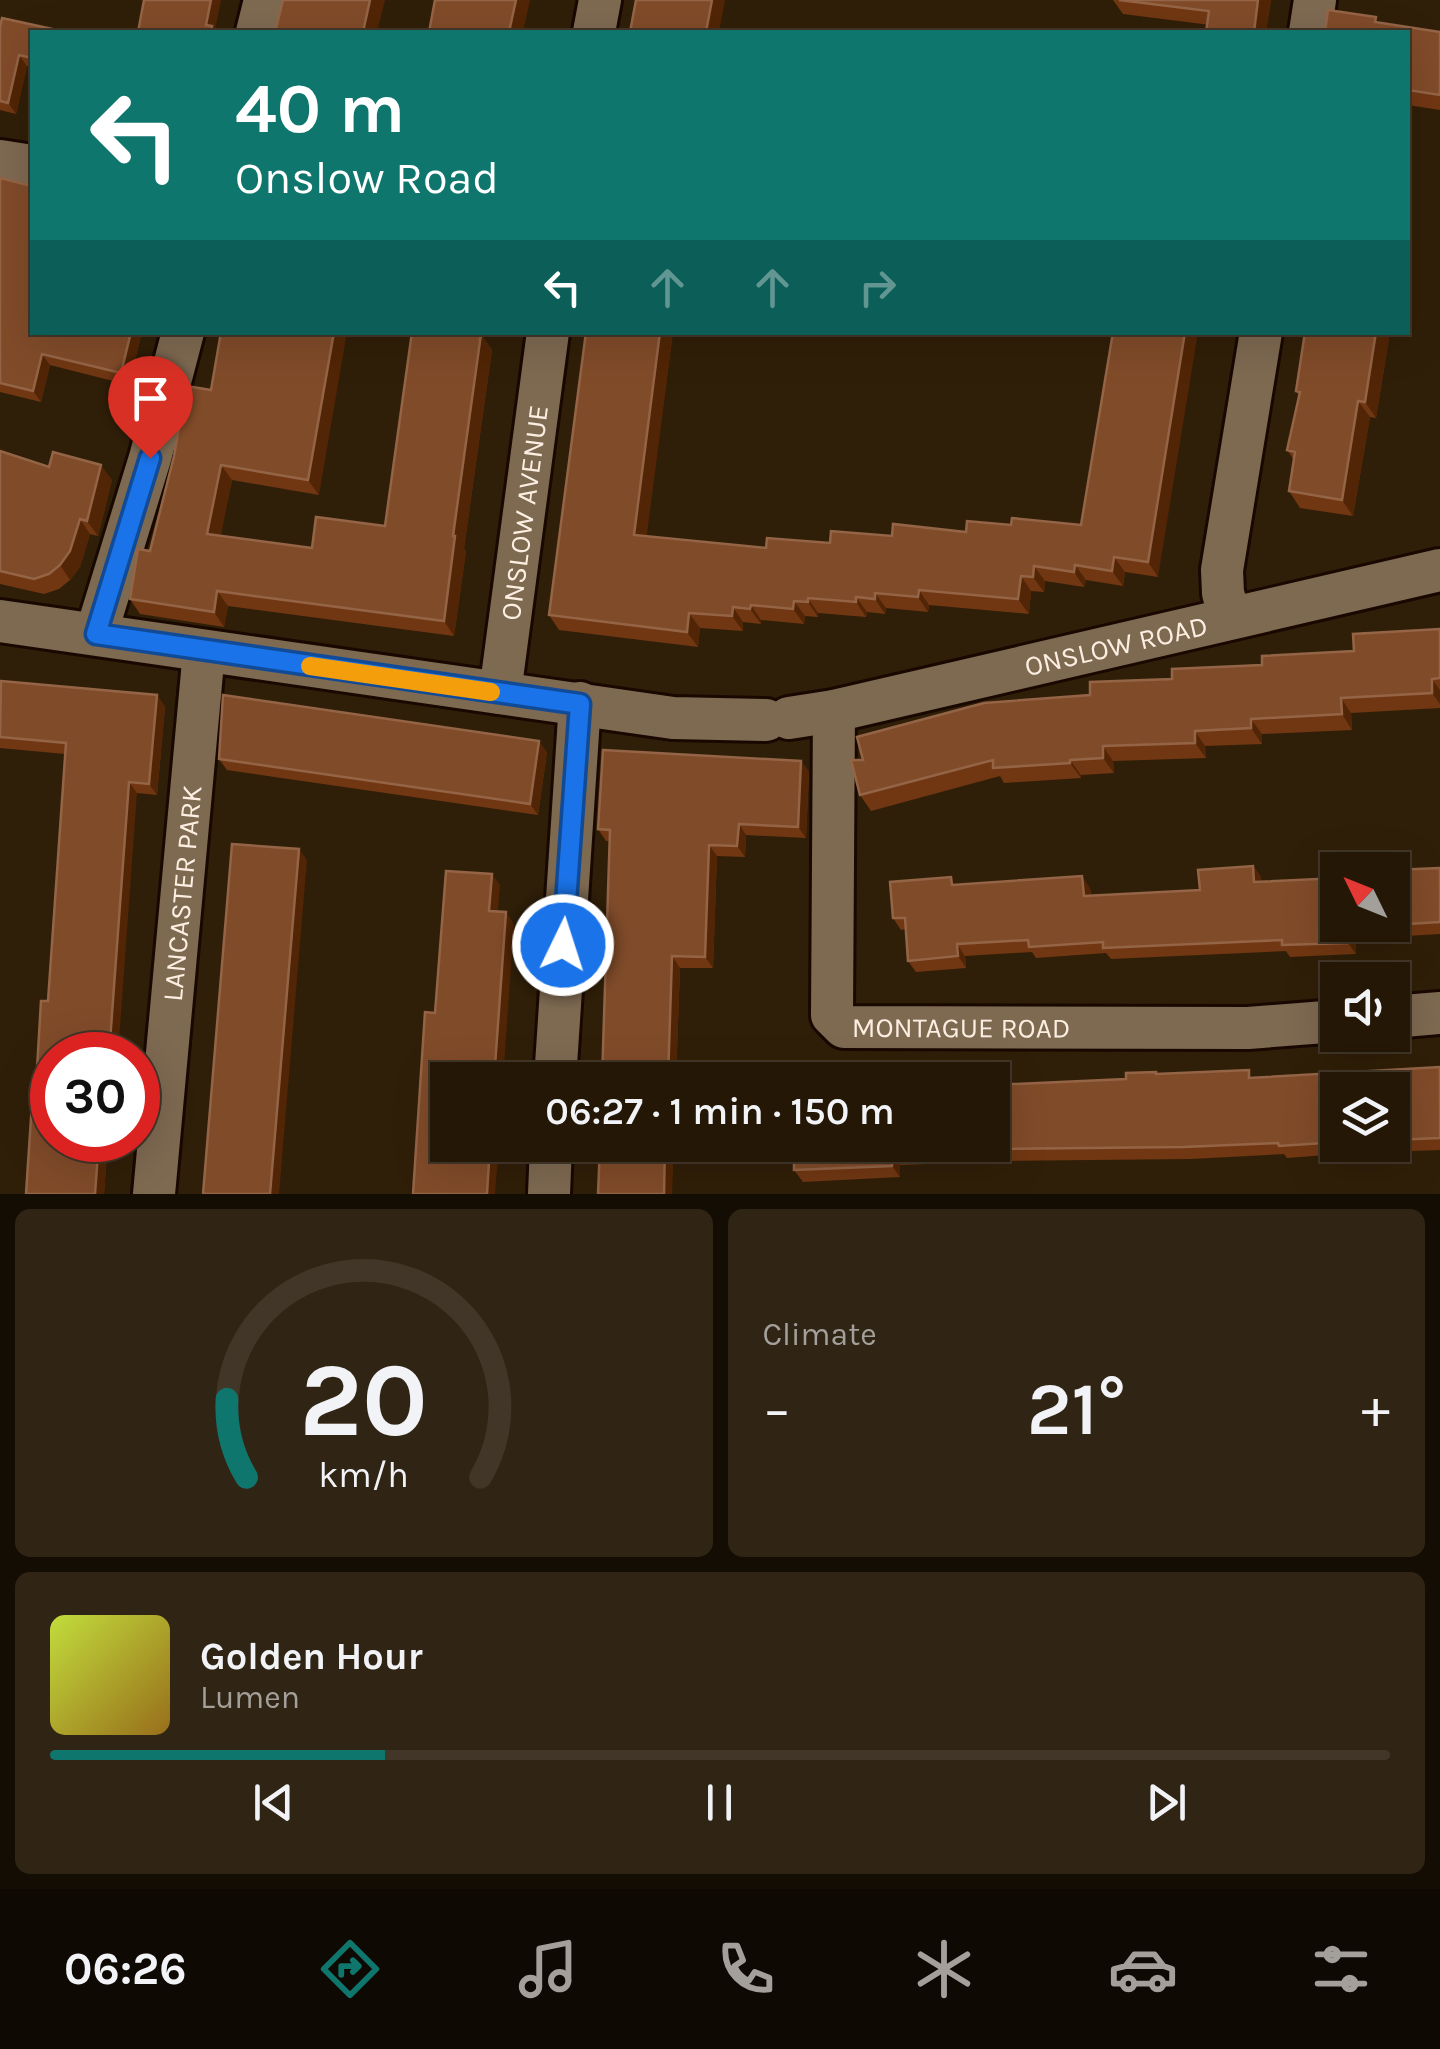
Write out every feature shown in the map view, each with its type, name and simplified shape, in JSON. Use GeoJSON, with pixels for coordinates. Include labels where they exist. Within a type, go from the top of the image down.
{"type":"FeatureCollection","features":[{"type":"Feature","properties":{"kind":"street"},"geometry":{"type":"LineString","coordinates":[[258,30],[265,0]]}},
{"type":"Feature","properties":{"kind":"street"},"geometry":{"type":"LineString","coordinates":[[594,30],[600,0]]}},
{"type":"Feature","properties":{"kind":"street"},"geometry":{"type":"LineString","coordinates":[[1310,30],[1315,0]]}},
{"type":"Feature","properties":{"kind":"street"},"geometry":{"type":"LineString","coordinates":[[0,161],[30,166]]}},
{"type":"Feature","properties":{"kind":"street"},"geometry":{"type":"LineString","coordinates":[[96,634],[150,458],[182,335]]}},
{"type":"Feature","properties":{"kind":"street","name":"ONSLOW AVENUE"},"geometry":{"type":"LineString","coordinates":[[500,693],[548,335]]}},
{"type":"Feature","properties":{"kind":"street"},"geometry":{"type":"LineString","coordinates":[[1230,618],[1222,570],[1260,335]]}},
{"type":"Feature","properties":{"kind":"street","name":"ONSLOW ROAD"},"geometry":{"type":"LineString","coordinates":[[0,621],[673,718],[777,719],[834,711],[1440,570]]}},
{"type":"Feature","properties":{"kind":"street","name":"LANCASTER PARK"},"geometry":{"type":"LineString","coordinates":[[154,1194],[204,651]]}},
{"type":"Feature","properties":{"kind":"street"},"geometry":{"type":"LineString","coordinates":[[555,1062],[580,704]]}},
{"type":"Feature","properties":{"kind":"street","name":"MONTAGUE ROAD"},"geometry":{"type":"LineString","coordinates":[[834,711],[832,1015],[844,1027],[1248,1028],[1320,1022]]}},
{"type":"Feature","properties":{"kind":"street"},"geometry":{"type":"LineString","coordinates":[[1410,1016],[1440,1013]]}},
{"type":"Feature","properties":{"kind":"street"},"geometry":{"type":"LineString","coordinates":[[549,1194],[550,1162]]}},
{"type":"Feature","properties":{"kind":"building"},"geometry":{"type":"Polygon","coordinates":[[[144,0],[211,0],[206,25],[212,26],[211,30],[138,30],[144,0]]]}},
{"type":"Feature","properties":{"kind":"building"},"geometry":{"type":"Polygon","coordinates":[[[283,0],[370,0],[363,30],[276,30],[283,0]]]}},
{"type":"Feature","properties":{"kind":"building"},"geometry":{"type":"Polygon","coordinates":[[[435,0],[516,0],[509,30],[429,30],[435,0]]]}},
{"type":"Feature","properties":{"kind":"building"},"geometry":{"type":"Polygon","coordinates":[[[636,0],[712,0],[706,30],[630,30],[636,0]]]}},
{"type":"Feature","properties":{"kind":"building"},"geometry":{"type":"Polygon","coordinates":[[[1119,0],[1258,0],[1254,30],[1206,30],[1209,11],[1119,0]]]}},
{"type":"Feature","properties":{"kind":"building"},"geometry":{"type":"Polygon","coordinates":[[[1328,10],[1440,32],[1440,95],[1410,90],[1410,30],[1325,30],[1328,10]]]}},
{"type":"Feature","properties":{"kind":"building"},"geometry":{"type":"Polygon","coordinates":[[[2,18],[57,30],[30,30],[30,58],[19,55],[8,103],[0,101],[2,18]]]}},
{"type":"Feature","properties":{"kind":"building"},"geometry":{"type":"Polygon","coordinates":[[[0,178],[30,186],[30,335],[130,335],[121,373],[42,354],[33,391],[0,383],[0,178]]]}},
{"type":"Feature","properties":{"kind":"building"},"geometry":{"type":"Polygon","coordinates":[[[220,335],[333,335],[308,480],[221,465],[207,534],[312,548],[316,517],[385,526],[412,335],[481,335],[444,621],[217,591],[214,612],[130,599],[138,549],[150,551],[174,456],[186,386],[211,390],[220,335]]]}},
{"type":"Feature","properties":{"kind":"building"},"geometry":{"type":"Polygon","coordinates":[[[586,335],[660,335],[634,535],[766,548],[767,538],[830,543],[831,531],[892,536],[893,524],[966,532],[967,521],[1011,525],[1012,518],[1081,525],[1113,335],[1185,335],[1148,562],[1114,557],[1112,571],[1075,565],[1074,572],[1034,566],[1033,577],[1021,576],[1018,599],[919,590],[918,597],[875,593],[875,599],[856,597],[856,602],[808,598],[808,602],[794,601],[793,609],[733,607],[732,616],[689,613],[687,632],[549,615],[586,335]]]}},
{"type":"Feature","properties":{"kind":"building"},"geometry":{"type":"Polygon","coordinates":[[[1305,335],[1376,335],[1365,402],[1358,401],[1342,500],[1289,491],[1295,452],[1287,450],[1300,392],[1296,391],[1305,335]]]}},
{"type":"Feature","properties":{"kind":"building"},"geometry":{"type":"Polygon","coordinates":[[[0,451],[49,467],[53,452],[101,465],[87,521],[80,519],[70,551],[49,574],[34,579],[0,571],[0,451]]]}},
{"type":"Feature","properties":{"kind":"building"},"geometry":{"type":"Polygon","coordinates":[[[1440,629],[1440,678],[1432,679],[1432,693],[1341,698],[1342,714],[1251,719],[1251,728],[1195,731],[1195,743],[1103,746],[1103,758],[1070,763],[993,768],[993,760],[860,795],[851,760],[863,760],[857,737],[984,703],[1090,695],[1090,682],[1172,679],[1172,669],[1262,665],[1262,656],[1354,651],[1353,634],[1440,629]]]}},
{"type":"Feature","properties":{"kind":"building"},"geometry":{"type":"Polygon","coordinates":[[[1,681],[157,695],[149,784],[129,782],[111,1032],[39,1032],[41,1001],[48,1001],[66,743],[0,737],[1,681]]]}},
{"type":"Feature","properties":{"kind":"building"},"geometry":{"type":"Polygon","coordinates":[[[223,695],[539,741],[530,804],[219,759],[223,695]]]}},
{"type":"Feature","properties":{"kind":"building"},"geometry":{"type":"Polygon","coordinates":[[[603,750],[801,761],[798,827],[739,824],[737,846],[709,845],[705,957],[672,956],[669,1062],[603,1062],[610,830],[598,829],[603,750]]]}},
{"type":"Feature","properties":{"kind":"building"},"geometry":{"type":"Polygon","coordinates":[[[232,844],[299,849],[270,1194],[203,1194],[232,844]]]}},
{"type":"Feature","properties":{"kind":"building"},"geometry":{"type":"Polygon","coordinates":[[[1253,866],[1254,882],[1320,879],[1320,942],[1348,943],[1282,945],[1282,940],[1103,948],[1103,942],[1029,947],[1028,940],[957,944],[958,956],[908,961],[905,918],[893,918],[890,882],[951,877],[952,885],[1082,876],[1084,896],[1200,890],[1198,870],[1253,866]]]}},
{"type":"Feature","properties":{"kind":"building"},"geometry":{"type":"Polygon","coordinates":[[[1440,868],[1440,922],[1410,924],[1410,869],[1440,868]]]}},
{"type":"Feature","properties":{"kind":"building"},"geometry":{"type":"Polygon","coordinates":[[[446,871],[492,874],[489,911],[506,912],[495,1062],[430,1062],[430,1162],[489,1162],[487,1194],[413,1194],[425,1012],[435,1013],[446,871]]]}},
{"type":"Feature","properties":{"kind":"building"},"geometry":{"type":"Polygon","coordinates":[[[1440,1067],[1440,1138],[1410,1139],[1410,1072],[1353,1072],[1440,1067]]]}},
{"type":"Feature","properties":{"kind":"building"},"geometry":{"type":"Polygon","coordinates":[[[1249,1070],[1249,1078],[1320,1074],[1320,1143],[1010,1149],[1010,1084],[1126,1079],[1126,1073],[1156,1072],[1249,1070]]]}},
{"type":"Feature","properties":{"kind":"building"},"geometry":{"type":"Polygon","coordinates":[[[30,1133],[30,1162],[97,1162],[95,1194],[26,1194],[30,1133]]]}},
{"type":"Feature","properties":{"kind":"building"},"geometry":{"type":"Polygon","coordinates":[[[599,1162],[665,1162],[664,1194],[598,1194],[599,1162]]]}},
{"type":"Feature","properties":{"kind":"building"},"geometry":{"type":"Polygon","coordinates":[[[794,1162],[892,1162],[892,1166],[794,1170],[794,1162]]]}},
{"type":"Feature","properties":{"kind":"slow traffic"},"geometry":{"type":"LineString","coordinates":[[310,666],[491,692]]}},
{"type":"Feature","properties":{"kind":"route"},"geometry":{"type":"LineString","coordinates":[[150,458],[96,634],[580,704],[563,945]]}}]}
